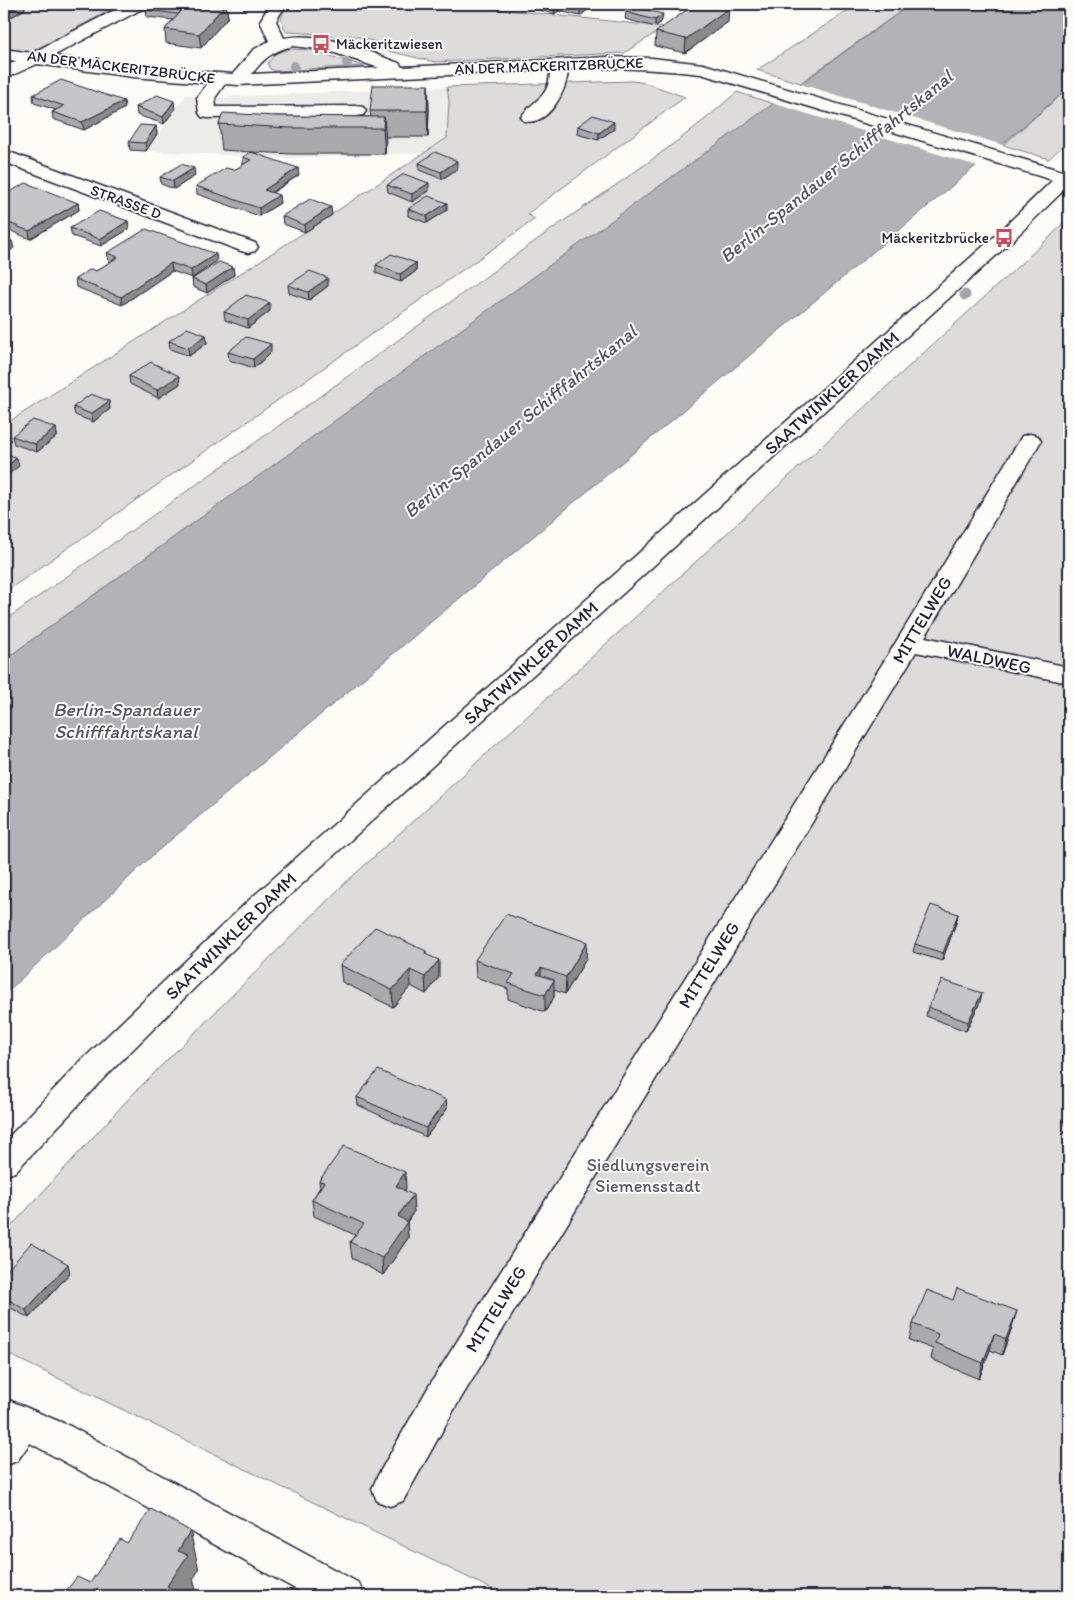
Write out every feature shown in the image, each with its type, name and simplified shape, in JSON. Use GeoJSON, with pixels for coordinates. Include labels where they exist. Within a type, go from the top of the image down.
{"type":"FeatureCollection","features":[{"type":"Feature","properties":{"kind":"street"},"geometry":{"type":"LineString","coordinates":[[4,74],[138,4]]}},
{"type":"Feature","properties":{"kind":"street"},"geometry":{"type":"LineString","coordinates":[[278,4],[268,21],[278,43]]}},
{"type":"Feature","properties":{"kind":"street","name":"AN DER MÄCKERITZBRÜCKE"},"geometry":{"type":"LineString","coordinates":[[229,79],[264,50],[278,43],[293,41],[321,44],[406,72]]}},
{"type":"Feature","properties":{"kind":"street","name":"AN DER MÄCKERITZBRÜCKE"},"geometry":{"type":"LineString","coordinates":[[4,54],[133,72],[229,79],[608,62],[652,63],[703,69],[1068,178]]}},
{"type":"Feature","properties":{"kind":"street"},"geometry":{"type":"LineString","coordinates":[[530,117],[551,100],[557,90],[559,64]]}},
{"type":"Feature","properties":{"kind":"street"},"geometry":{"type":"LineString","coordinates":[[229,79],[206,98],[208,113],[357,111]]}},
{"type":"Feature","properties":{"kind":"street","name":"STRASSE D"},"geometry":{"type":"LineString","coordinates":[[4,156],[248,247]]}},
{"type":"Feature","properties":{"kind":"street","name":"SAATWINKLER DAMM"},"geometry":{"type":"LineString","coordinates":[[4,1163],[91,1071],[259,907],[1068,178]]}},
{"type":"Feature","properties":{"kind":"street","name":"MITTELWEG"},"geometry":{"type":"LineString","coordinates":[[390,1490],[442,1397],[909,642],[1030,441]]}},
{"type":"Feature","properties":{"kind":"street","name":"WALDWEG"},"geometry":{"type":"LineString","coordinates":[[909,642],[1069,675]]}},
{"type":"Feature","properties":{"kind":"street"},"geometry":{"type":"LineString","coordinates":[[10,1429],[57,1438],[345,1596]]}},
{"type":"Feature","properties":{"kind":"shaded area"},"geometry":{"type":"Polygon","coordinates":[[[447,87],[449,101],[447,138],[424,153],[288,158],[146,151],[186,95],[222,97],[447,87]]]}},
{"type":"Feature","properties":{"kind":"green space"},"geometry":{"type":"Polygon","coordinates":[[[4,4],[122,4],[4,66],[4,4]]]}},
{"type":"Feature","properties":{"kind":"green space"},"geometry":{"type":"Polygon","coordinates":[[[287,4],[451,4],[665,27],[624,53],[435,62],[371,47],[376,42],[350,35],[343,39],[323,34],[286,32],[281,19],[287,4]]]}},
{"type":"Feature","properties":{"kind":"green space"},"geometry":{"type":"Polygon","coordinates":[[[858,4],[911,4],[800,83],[757,70],[858,4]]]}},
{"type":"Feature","properties":{"kind":"green space"},"geometry":{"type":"Polygon","coordinates":[[[290,49],[310,50],[364,66],[274,71],[269,68],[268,63],[276,53],[290,49]]]}},
{"type":"Feature","properties":{"kind":"green space"},"geometry":{"type":"Polygon","coordinates":[[[632,81],[646,83],[685,97],[527,214],[535,219],[4,593],[4,425],[305,232],[447,138],[449,101],[447,87],[632,81]]]}},
{"type":"Feature","properties":{"kind":"green space"},"geometry":{"type":"Polygon","coordinates":[[[1069,88],[1069,140],[1049,159],[1003,145],[1069,88]]]}},
{"type":"Feature","properties":{"kind":"green space"},"geometry":{"type":"Polygon","coordinates":[[[737,92],[774,104],[4,660],[4,621],[535,241],[653,159],[682,138],[737,92]]]}},
{"type":"Feature","properties":{"kind":"green space","name":"Siedlungsverein Siemensstadt"},"geometry":{"type":"Polygon","coordinates":[[[1069,217],[1069,1596],[506,1596],[4,1352],[4,1234],[133,1094],[342,886],[1050,237],[1069,217]]]}},
{"type":"Feature","properties":{"kind":"water","name":"Berlin-Spandauer Schifffahrtskanal"},"geometry":{"type":"Polygon","coordinates":[[[911,4],[1069,4],[1069,88],[154,854],[4,995],[4,660],[911,4]]]}},
{"type":"Feature","properties":{"kind":"pier"},"geometry":{"type":"Polygon","coordinates":[[[797,83],[1006,146],[980,167],[772,103],[797,83]]]}},
{"type":"Feature","properties":{"kind":"building"},"geometry":{"type":"Polygon","coordinates":[[[4,4],[21,4],[6,12],[4,11],[4,4]]]}},
{"type":"Feature","properties":{"kind":"building"},"geometry":{"type":"Polygon","coordinates":[[[152,4],[188,4],[178,14],[146,10],[152,4]]]}},
{"type":"Feature","properties":{"kind":"building"},"geometry":{"type":"Polygon","coordinates":[[[188,4],[226,4],[199,34],[165,29],[188,4]]]}},
{"type":"Feature","properties":{"kind":"building"},"geometry":{"type":"Polygon","coordinates":[[[695,4],[713,4],[729,8],[686,39],[656,32],[695,4]]]}},
{"type":"Feature","properties":{"kind":"building"},"geometry":{"type":"Polygon","coordinates":[[[633,7],[663,14],[655,20],[626,12],[633,7]]]}},
{"type":"Feature","properties":{"kind":"building"},"geometry":{"type":"Polygon","coordinates":[[[61,80],[124,101],[82,122],[52,112],[64,106],[33,95],[61,80]]]}},
{"type":"Feature","properties":{"kind":"building"},"geometry":{"type":"Polygon","coordinates":[[[373,85],[428,85],[427,111],[370,111],[373,85]]]}},
{"type":"Feature","properties":{"kind":"building"},"geometry":{"type":"Polygon","coordinates":[[[157,95],[174,101],[163,117],[136,107],[157,95]]]}},
{"type":"Feature","properties":{"kind":"building"},"geometry":{"type":"Polygon","coordinates":[[[223,113],[275,116],[384,117],[383,128],[290,128],[219,124],[223,113]]]}},
{"type":"Feature","properties":{"kind":"building"},"geometry":{"type":"Polygon","coordinates":[[[593,115],[614,122],[599,133],[578,126],[593,115]]]}},
{"type":"Feature","properties":{"kind":"building"},"geometry":{"type":"Polygon","coordinates":[[[140,125],[156,126],[145,143],[129,142],[140,125]]]}},
{"type":"Feature","properties":{"kind":"building"},"geometry":{"type":"Polygon","coordinates":[[[251,152],[298,168],[264,190],[279,195],[259,208],[196,186],[226,168],[234,170],[251,160],[243,157],[251,152]]]}},
{"type":"Feature","properties":{"kind":"building"},"geometry":{"type":"Polygon","coordinates":[[[435,152],[457,161],[441,172],[419,163],[435,152]]]}},
{"type":"Feature","properties":{"kind":"building"},"geometry":{"type":"Polygon","coordinates":[[[181,164],[194,168],[173,181],[160,177],[181,164]]]}},
{"type":"Feature","properties":{"kind":"building"},"geometry":{"type":"Polygon","coordinates":[[[404,174],[429,183],[412,194],[387,185],[404,174]]]}},
{"type":"Feature","properties":{"kind":"building"},"geometry":{"type":"Polygon","coordinates":[[[26,183],[78,203],[29,231],[4,221],[4,195],[26,183]]]}},
{"type":"Feature","properties":{"kind":"building"},"geometry":{"type":"Polygon","coordinates":[[[428,196],[447,203],[427,216],[408,209],[428,196]]]}},
{"type":"Feature","properties":{"kind":"building"},"geometry":{"type":"Polygon","coordinates":[[[310,199],[331,207],[304,225],[282,216],[310,199]]]}},
{"type":"Feature","properties":{"kind":"building"},"geometry":{"type":"Polygon","coordinates":[[[99,211],[128,221],[100,239],[70,228],[99,211]]]}},
{"type":"Feature","properties":{"kind":"building"},"geometry":{"type":"Polygon","coordinates":[[[146,229],[216,254],[191,270],[171,263],[121,297],[75,279],[91,269],[96,271],[118,257],[107,253],[146,229]]]}},
{"type":"Feature","properties":{"kind":"building"},"geometry":{"type":"Polygon","coordinates":[[[4,238],[12,241],[4,246],[4,238]]]}},
{"type":"Feature","properties":{"kind":"building"},"geometry":{"type":"Polygon","coordinates":[[[391,254],[416,263],[400,274],[376,265],[391,254]]]}},
{"type":"Feature","properties":{"kind":"building"},"geometry":{"type":"Polygon","coordinates":[[[219,262],[233,267],[206,285],[192,279],[219,262]]]}},
{"type":"Feature","properties":{"kind":"building"},"geometry":{"type":"Polygon","coordinates":[[[310,271],[328,278],[308,292],[288,285],[310,271]]]}},
{"type":"Feature","properties":{"kind":"building"},"geometry":{"type":"Polygon","coordinates":[[[246,295],[270,303],[248,320],[224,312],[246,295]]]}},
{"type":"Feature","properties":{"kind":"building"},"geometry":{"type":"Polygon","coordinates":[[[187,328],[206,335],[188,348],[169,341],[187,328]]]}},
{"type":"Feature","properties":{"kind":"building"},"geometry":{"type":"Polygon","coordinates":[[[246,337],[271,344],[253,359],[228,352],[246,337]]]}},
{"type":"Feature","properties":{"kind":"building"},"geometry":{"type":"Polygon","coordinates":[[[151,362],[179,376],[157,390],[129,376],[151,362]]]}},
{"type":"Feature","properties":{"kind":"building"},"geometry":{"type":"Polygon","coordinates":[[[91,394],[109,401],[91,414],[73,407],[91,394]]]}},
{"type":"Feature","properties":{"kind":"building"},"geometry":{"type":"Polygon","coordinates":[[[33,420],[56,428],[35,444],[12,436],[33,420]]]}},
{"type":"Feature","properties":{"kind":"building"},"geometry":{"type":"Polygon","coordinates":[[[4,452],[17,458],[4,468],[4,452]]]}},
{"type":"Feature","properties":{"kind":"building"},"geometry":{"type":"Polygon","coordinates":[[[931,905],[958,914],[943,953],[915,944],[931,905]]]}},
{"type":"Feature","properties":{"kind":"building"},"geometry":{"type":"Polygon","coordinates":[[[506,914],[587,942],[566,977],[541,968],[537,974],[554,980],[545,995],[508,983],[514,974],[475,960],[506,914]]]}},
{"type":"Feature","properties":{"kind":"building"},"geometry":{"type":"Polygon","coordinates":[[[375,927],[426,951],[425,954],[439,960],[425,977],[410,970],[392,990],[340,965],[375,927]]]}},
{"type":"Feature","properties":{"kind":"building"},"geometry":{"type":"Polygon","coordinates":[[[942,980],[982,993],[968,1022],[928,1007],[942,980]]]}},
{"type":"Feature","properties":{"kind":"building"},"geometry":{"type":"Polygon","coordinates":[[[378,1070],[446,1100],[426,1128],[357,1097],[378,1070]]]}},
{"type":"Feature","properties":{"kind":"building"},"geometry":{"type":"Polygon","coordinates":[[[344,1146],[405,1172],[396,1186],[413,1195],[398,1216],[407,1222],[382,1258],[350,1242],[364,1224],[312,1200],[324,1182],[319,1181],[344,1146]]]}},
{"type":"Feature","properties":{"kind":"building"},"geometry":{"type":"Polygon","coordinates":[[[31,1243],[68,1264],[26,1310],[4,1297],[4,1274],[31,1243]]]}},
{"type":"Feature","properties":{"kind":"building"},"geometry":{"type":"Polygon","coordinates":[[[957,1288],[1017,1311],[1006,1339],[994,1334],[983,1363],[935,1343],[938,1334],[913,1324],[927,1290],[953,1300],[957,1288]]]}},
{"type":"Feature","properties":{"kind":"building"},"geometry":{"type":"Polygon","coordinates":[[[151,1509],[190,1531],[178,1551],[188,1555],[167,1586],[186,1596],[62,1596],[77,1577],[90,1583],[120,1539],[127,1543],[151,1509]]]}},
{"type":"Feature","properties":{"kind":"place","name":"Mäckeritzwiesen"},"geometry":{"type":"Point","coordinates":[321,44]}},
{"type":"Feature","properties":{"kind":"place","name":"Mäckeritzbrücke"},"geometry":{"type":"Point","coordinates":[1004,238]}}]}
